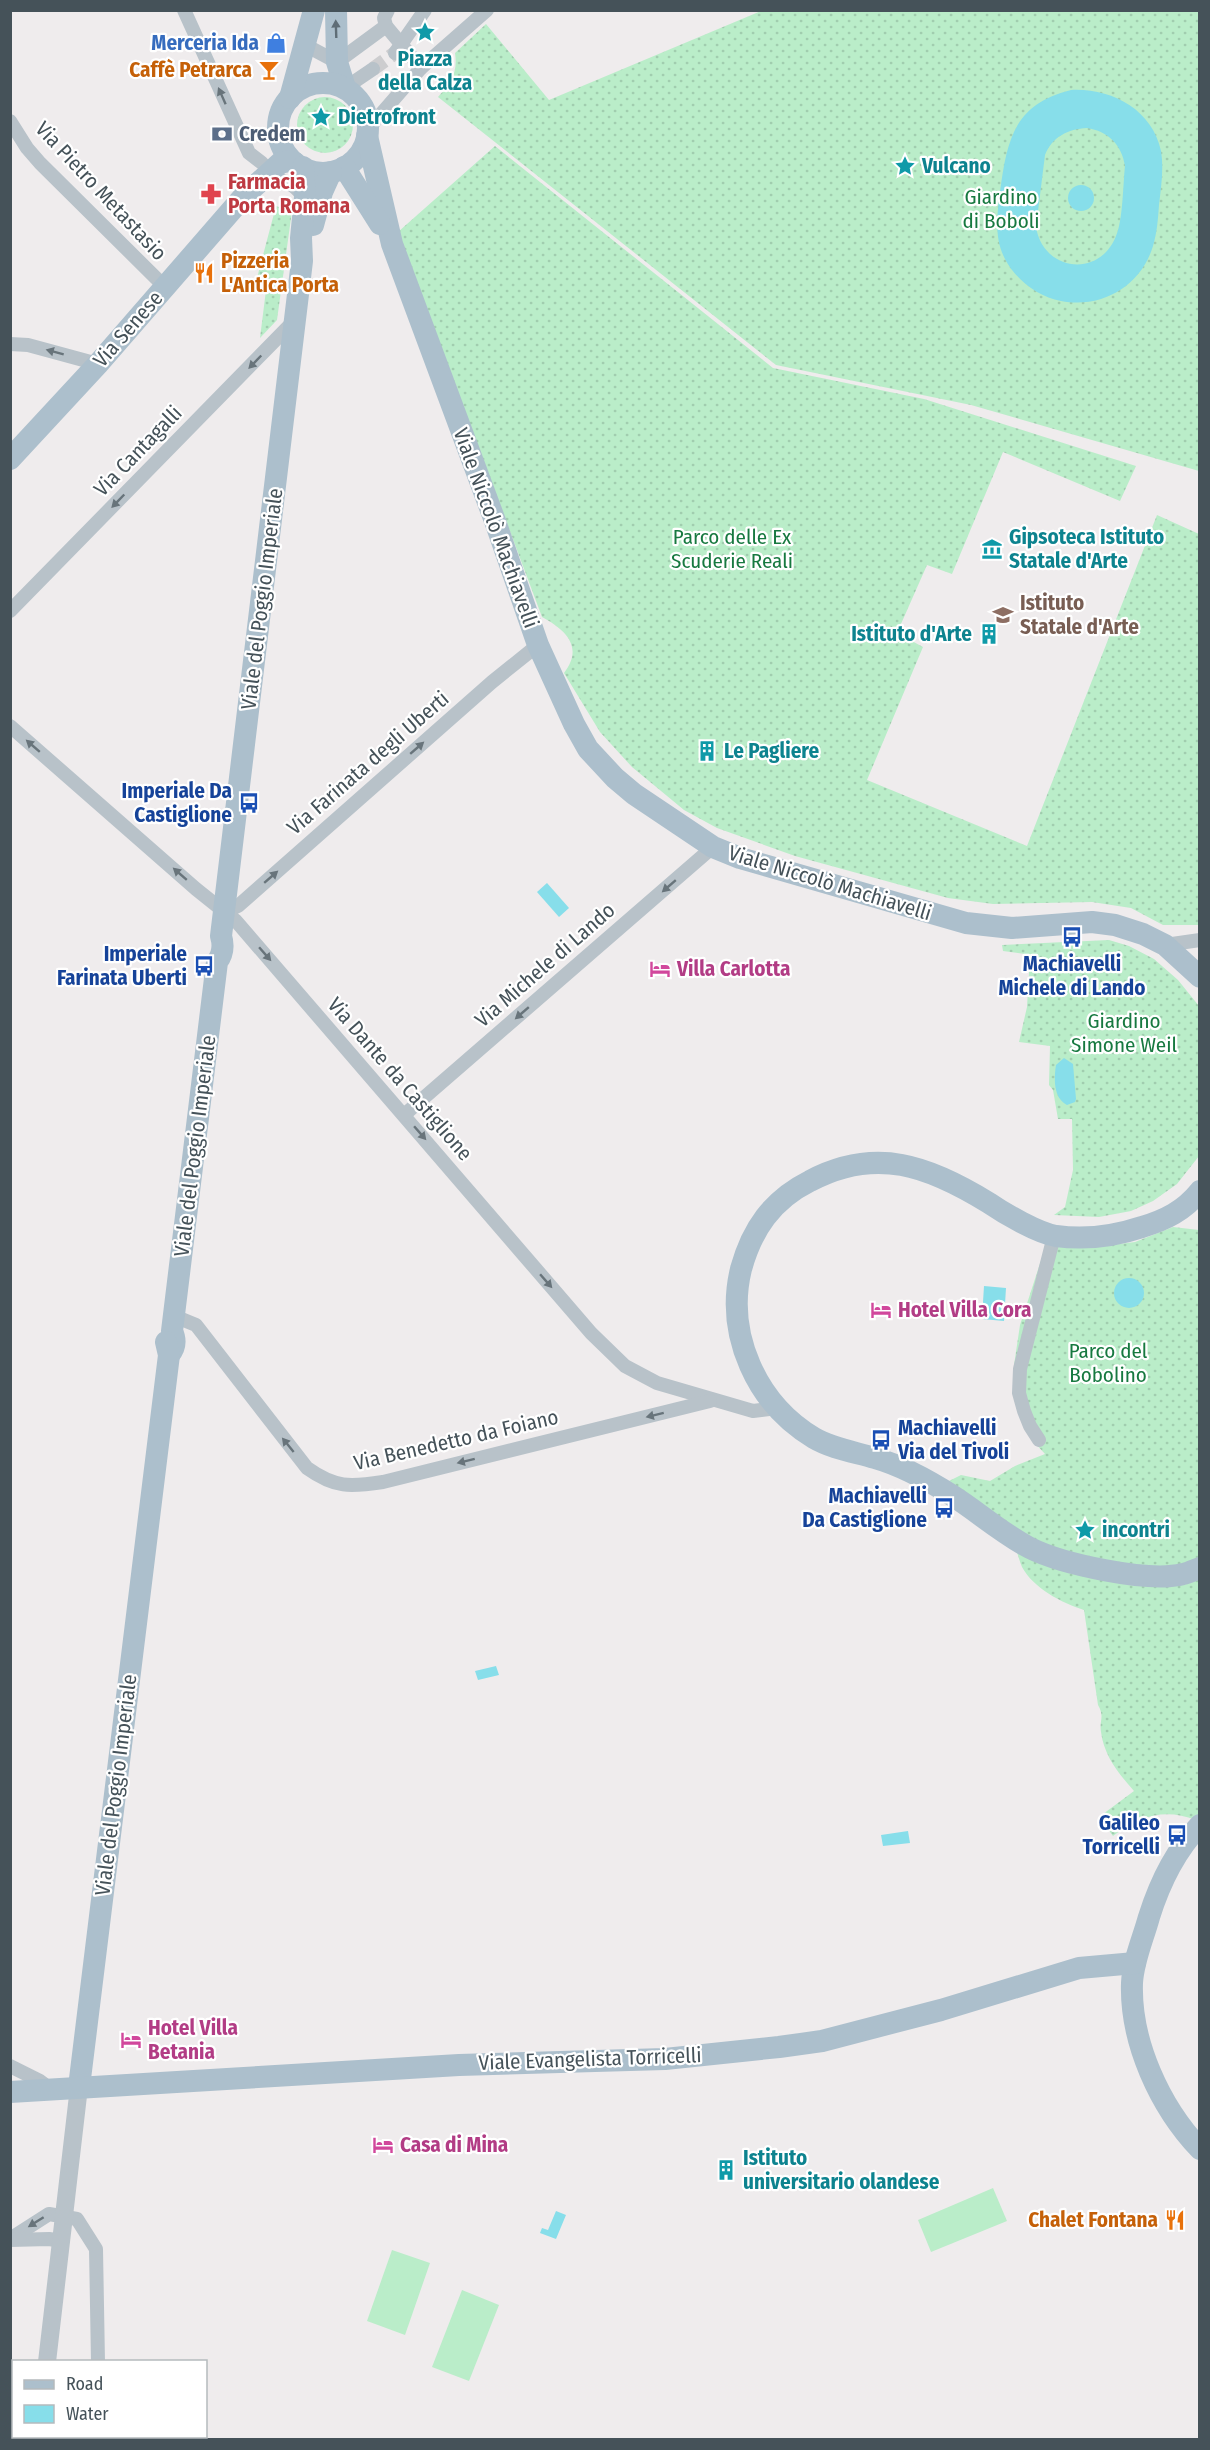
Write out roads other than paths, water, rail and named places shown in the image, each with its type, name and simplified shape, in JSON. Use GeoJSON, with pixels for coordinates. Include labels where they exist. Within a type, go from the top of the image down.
{"type":"FeatureCollection","features":[{"type":"Feature","properties":{"kind":"main road"},"geometry":{"type":"LineString","coordinates":[[290,98],[307,86],[317,83],[331,83],[345,88],[360,102],[367,115],[367,133],[358,156],[337,170],[314,172],[299,165],[284,150],[280,140],[279,124],[282,110],[290,98],[314,10]]}},
{"type":"Feature","properties":{"kind":"main road"},"geometry":{"type":"LineString","coordinates":[[336,10],[337,62],[345,88]]}},
{"type":"Feature","properties":{"kind":"main road","name":"Via Senese"},"geometry":{"type":"LineString","coordinates":[[255,180],[279,124]]}},
{"type":"Feature","properties":{"kind":"main road","name":"Viale Niccolò Machiavelli"},"geometry":{"type":"LineString","coordinates":[[367,133],[392,244],[495,521],[538,645],[588,749],[615,778],[634,794],[713,847],[740,858],[966,923],[1012,928],[1092,922],[1115,925],[1143,934],[1165,945],[1200,977]]}},
{"type":"Feature","properties":{"kind":"main road","name":"Via Senese"},"geometry":{"type":"LineString","coordinates":[[10,459],[98,364],[255,180],[280,163],[288,161],[299,165]]}},
{"type":"Feature","properties":{"kind":"main road","name":"Viale del Poggio Imperiale"},"geometry":{"type":"LineString","coordinates":[[299,165],[305,198],[301,238],[302,261]]}},
{"type":"Feature","properties":{"kind":"main road","name":"Viale Niccolò Machiavelli"},"geometry":{"type":"LineString","coordinates":[[337,170],[392,244]]}},
{"type":"Feature","properties":{"kind":"main road","name":"Viale del Poggio Imperiale"},"geometry":{"type":"LineString","coordinates":[[79,2087],[169,1355],[174,1349],[173,1323],[217,962],[213,955],[215,942],[221,936],[225,912],[302,261],[321,192],[337,170]]}},
{"type":"Feature","properties":{"kind":"main road"},"geometry":{"type":"LineString","coordinates":[[1200,1191],[1169,1218],[1131,1231],[1098,1237],[1054,1236],[1007,1215],[954,1182],[913,1165],[870,1162],[827,1172],[790,1191],[765,1216],[746,1251],[737,1285],[736,1317],[744,1354],[777,1408],[816,1439],[837,1448],[898,1466],[926,1479],[1031,1548],[1104,1570],[1182,1575],[1200,1568]]}},
{"type":"Feature","properties":{"kind":"main road"},"geometry":{"type":"LineString","coordinates":[[1194,1832],[1159,1890],[1135,1963],[1133,2005],[1141,2046],[1155,2082],[1173,2115],[1200,2150]]}},
{"type":"Feature","properties":{"kind":"main road","name":"Viale Evangelista Torricelli"},"geometry":{"type":"LineString","coordinates":[[10,2092],[459,2065],[665,2059],[779,2047],[822,2041],[876,2027],[1089,1966],[1135,1963]]}},
{"type":"Feature","properties":{"kind":"street"},"geometry":{"type":"LineString","coordinates":[[184,10],[249,153],[255,180],[280,179],[293,185],[305,198]]}},
{"type":"Feature","properties":{"kind":"street"},"geometry":{"type":"LineString","coordinates":[[388,10],[384,18],[386,26],[398,49],[421,68]]}},
{"type":"Feature","properties":{"kind":"street"},"geometry":{"type":"LineString","coordinates":[[367,133],[421,68],[487,10]]}},
{"type":"Feature","properties":{"kind":"street"},"geometry":{"type":"LineString","coordinates":[[398,49],[422,11]]}},
{"type":"Feature","properties":{"kind":"street"},"geometry":{"type":"LineString","coordinates":[[305,45],[337,62],[386,26]]}},
{"type":"Feature","properties":{"kind":"street"},"geometry":{"type":"LineString","coordinates":[[345,88],[373,69]]}},
{"type":"Feature","properties":{"kind":"street","name":"Via Pietro Metastasio"},"geometry":{"type":"LineString","coordinates":[[10,121],[40,163],[165,287]]}},
{"type":"Feature","properties":{"kind":"street","name":"Via Cantagalli"},"geometry":{"type":"LineString","coordinates":[[10,611],[295,320]]}},
{"type":"Feature","properties":{"kind":"street"},"geometry":{"type":"LineString","coordinates":[[10,344],[28,345],[98,364]]}},
{"type":"Feature","properties":{"kind":"street","name":"Via Farinata degli Uberti"},"geometry":{"type":"LineString","coordinates":[[225,912],[238,906],[492,682],[538,645]]}},
{"type":"Feature","properties":{"kind":"street","name":"Via Dante da Castiglione"},"geometry":{"type":"LineString","coordinates":[[10,726],[236,921],[613,1356],[646,1378],[712,1400],[753,1411],[777,1408]]}},
{"type":"Feature","properties":{"kind":"street","name":"Via Michele di Lando"},"geometry":{"type":"LineString","coordinates":[[404,1115],[713,847]]}},
{"type":"Feature","properties":{"kind":"street"},"geometry":{"type":"LineString","coordinates":[[1165,945],[1200,940]]}},
{"type":"Feature","properties":{"kind":"street"},"geometry":{"type":"LineString","coordinates":[[1040,1440],[1029,1426],[1024,1411],[1019,1393],[1020,1369],[1054,1236]]}},
{"type":"Feature","properties":{"kind":"street","name":"Via Benedetto da Foiano"},"geometry":{"type":"LineString","coordinates":[[173,1323],[196,1325],[307,1468],[324,1480],[345,1486],[383,1482],[712,1400]]}},
{"type":"Feature","properties":{"kind":"street"},"geometry":{"type":"LineString","coordinates":[[10,2066],[40,2081],[52,2090]]}},
{"type":"Feature","properties":{"kind":"street","name":"Viale del Poggio Imperiale"},"geometry":{"type":"LineString","coordinates":[[47,2360],[79,2087]]}},
{"type":"Feature","properties":{"kind":"street"},"geometry":{"type":"LineString","coordinates":[[10,2239],[49,2214],[77,2219],[96,2249],[98,2360]]}},
{"type":"Feature","properties":{"kind":"street"},"geometry":{"type":"LineString","coordinates":[[10,2239],[62,2241]]}},
{"type":"Feature","properties":{"kind":"water"},"geometry":{"type":"Polygon","coordinates":[[[1071,90],[1086,90],[1115,97],[1128,104],[1149,123],[1161,151],[1162,178],[1153,246],[1139,273],[1118,292],[1105,298],[1076,303],[1044,296],[1015,274],[1005,259],[999,243],[997,226],[999,201],[1006,156],[1011,141],[1025,115],[1052,96],[1071,90]],[[1087,128],[1067,132],[1052,143],[1045,155],[1036,227],[1041,242],[1049,253],[1060,261],[1072,264],[1085,264],[1097,259],[1108,250],[1116,236],[1120,221],[1125,166],[1123,158],[1113,140],[1087,128]]]}},
{"type":"Feature","properties":{"kind":"water"},"geometry":{"type":"Polygon","coordinates":[[[1081,185],[1090,189],[1094,198],[1090,207],[1081,211],[1072,207],[1068,198],[1072,189],[1081,185]]]}},
{"type":"Feature","properties":{"kind":"water"},"geometry":{"type":"Polygon","coordinates":[[[547,883],[569,908],[559,917],[537,892],[547,883]]]}},
{"type":"Feature","properties":{"kind":"water"},"geometry":{"type":"Polygon","coordinates":[[[1064,1058],[1073,1064],[1076,1099],[1075,1102],[1067,1105],[1059,1098],[1055,1082],[1056,1065],[1064,1058]]]}},
{"type":"Feature","properties":{"kind":"water"},"geometry":{"type":"Polygon","coordinates":[[[1129,1278],[1140,1282],[1144,1293],[1140,1304],[1129,1308],[1118,1304],[1114,1293],[1118,1282],[1129,1278]]]}},
{"type":"Feature","properties":{"kind":"water"},"geometry":{"type":"Polygon","coordinates":[[[984,1286],[1006,1288],[1004,1321],[982,1319],[984,1286]]]}},
{"type":"Feature","properties":{"kind":"water"},"geometry":{"type":"Polygon","coordinates":[[[496,1666],[499,1675],[478,1680],[475,1671],[496,1666]]]}},
{"type":"Feature","properties":{"kind":"water"},"geometry":{"type":"Polygon","coordinates":[[[908,1831],[910,1843],[883,1846],[881,1835],[908,1831]]]}},
{"type":"Feature","properties":{"kind":"water"},"geometry":{"type":"Polygon","coordinates":[[[556,2211],[566,2215],[556,2239],[540,2233],[542,2228],[548,2230],[556,2211]]]}},
{"type":"Feature","properties":{"kind":"tunnel"},"geometry":{"type":"LineString","coordinates":[[373,69],[395,53]]}},
{"type":"Feature","properties":{"kind":"place","name":"Piazza della Calza"},"geometry":{"type":"Point","coordinates":[425,32]}},
{"type":"Feature","properties":{"kind":"place","name":"Merceria Ida"},"geometry":{"type":"Point","coordinates":[276,43]}},
{"type":"Feature","properties":{"kind":"place","name":"Caffè Petrarca"},"geometry":{"type":"Point","coordinates":[269,70]}},
{"type":"Feature","properties":{"kind":"place","name":"Dietrofront"},"geometry":{"type":"Point","coordinates":[321,117]}},
{"type":"Feature","properties":{"kind":"place","name":"Credem"},"geometry":{"type":"Point","coordinates":[222,134]}},
{"type":"Feature","properties":{"kind":"place","name":"Vulcano"},"geometry":{"type":"Point","coordinates":[905,166]}},
{"type":"Feature","properties":{"kind":"place","name":"Farmacia Porta Romana"},"geometry":{"type":"Point","coordinates":[211,194]}},
{"type":"Feature","properties":{"kind":"place","name":"Pizzeria L'Antica Porta"},"geometry":{"type":"Point","coordinates":[204,273]}},
{"type":"Feature","properties":{"kind":"place","name":"Gipsoteca Istituto Statale d'Arte"},"geometry":{"type":"Point","coordinates":[992,549]}},
{"type":"Feature","properties":{"kind":"place","name":"Istituto Statale d'Arte"},"geometry":{"type":"Point","coordinates":[1003,615]}},
{"type":"Feature","properties":{"kind":"place","name":"Istituto d'Arte"},"geometry":{"type":"Point","coordinates":[989,634]}},
{"type":"Feature","properties":{"kind":"place","name":"Le Pagliere"},"geometry":{"type":"Point","coordinates":[707,751]}},
{"type":"Feature","properties":{"kind":"place","name":"Imperiale Da Castiglione"},"geometry":{"type":"Point","coordinates":[249,803]}},
{"type":"Feature","properties":{"kind":"place","name":"Machiavelli Michele di Lando"},"geometry":{"type":"Point","coordinates":[1072,937]}},
{"type":"Feature","properties":{"kind":"place","name":"Imperiale Farinata Uberti"},"geometry":{"type":"Point","coordinates":[204,966]}},
{"type":"Feature","properties":{"kind":"place","name":"Villa Carlotta"},"geometry":{"type":"Point","coordinates":[660,969]}},
{"type":"Feature","properties":{"kind":"place","name":"Hotel Villa Cora"},"geometry":{"type":"Point","coordinates":[881,1310]}},
{"type":"Feature","properties":{"kind":"place","name":"Machiavelli Via del Tivoli"},"geometry":{"type":"Point","coordinates":[881,1440]}},
{"type":"Feature","properties":{"kind":"place","name":"Machiavelli Da Castiglione"},"geometry":{"type":"Point","coordinates":[944,1508]}},
{"type":"Feature","properties":{"kind":"place","name":"incontri"},"geometry":{"type":"Point","coordinates":[1085,1530]}},
{"type":"Feature","properties":{"kind":"place","name":"Galileo Torricelli"},"geometry":{"type":"Point","coordinates":[1177,1835]}},
{"type":"Feature","properties":{"kind":"place","name":"Hotel Villa Betania"},"geometry":{"type":"Point","coordinates":[131,2040]}},
{"type":"Feature","properties":{"kind":"place","name":"Casa di Mina"},"geometry":{"type":"Point","coordinates":[383,2145]}},
{"type":"Feature","properties":{"kind":"place","name":"Istituto universitario olandese"},"geometry":{"type":"Point","coordinates":[726,2170]}},
{"type":"Feature","properties":{"kind":"place","name":"Chalet Fontana"},"geometry":{"type":"Point","coordinates":[1175,2220]}},
{"type":"Feature","properties":{"kind":"park label","name":"Giardino di Boboli"},"geometry":{"type":"Point","coordinates":[1001,209]}},
{"type":"Feature","properties":{"kind":"park label","name":"Parco delle Ex Scuderie Reali"},"geometry":{"type":"Point","coordinates":[732,549]}},
{"type":"Feature","properties":{"kind":"park label","name":"Giardino Simone Weil"},"geometry":{"type":"Point","coordinates":[1124,1033]}},
{"type":"Feature","properties":{"kind":"park label","name":"Parco del Bobolino"},"geometry":{"type":"Point","coordinates":[1108,1363]}}]}
